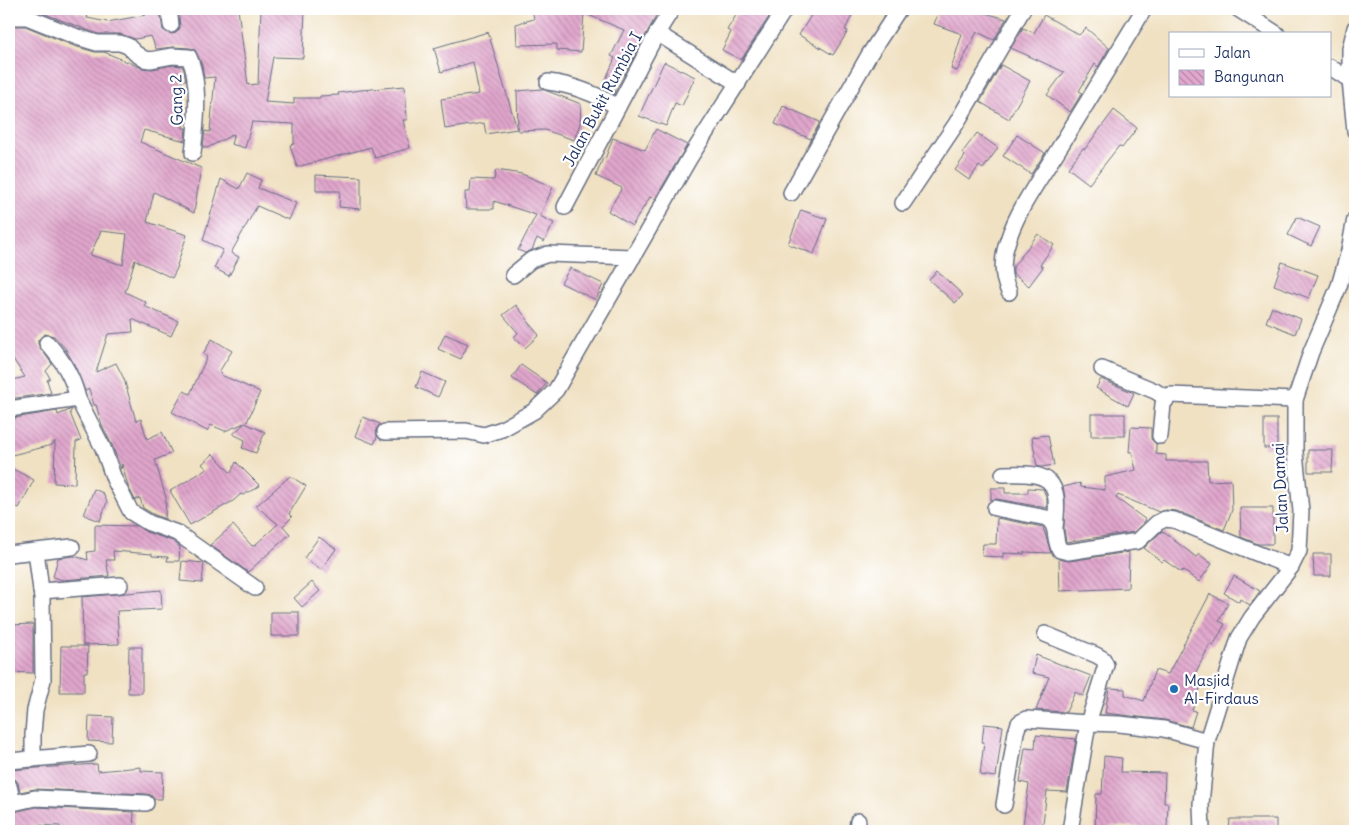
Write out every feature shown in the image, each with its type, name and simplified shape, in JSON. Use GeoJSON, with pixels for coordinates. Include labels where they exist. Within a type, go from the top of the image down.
{"type":"FeatureCollection","features":[{"type":"Feature","properties":{"kind":"street"},"geometry":{"type":"LineString","coordinates":[[169,9],[171,25]]}},
{"type":"Feature","properties":{"kind":"street","name":"Jalan Bukit Rumbia I"},"geometry":{"type":"LineString","coordinates":[[565,207],[657,32],[672,9]]}},
{"type":"Feature","properties":{"kind":"street"},"geometry":{"type":"LineString","coordinates":[[385,432],[466,430],[484,435],[502,429],[534,411],[556,390],[689,158],[786,9]]}},
{"type":"Feature","properties":{"kind":"street"},"geometry":{"type":"LineString","coordinates":[[791,193],[869,55],[899,9]]}},
{"type":"Feature","properties":{"kind":"street"},"geometry":{"type":"LineString","coordinates":[[904,202],[956,124],[1024,9]]}},
{"type":"Feature","properties":{"kind":"street"},"geometry":{"type":"LineString","coordinates":[[1010,292],[1005,282],[1004,264],[1005,249],[1014,225],[1144,9]]}},
{"type":"Feature","properties":{"kind":"street"},"geometry":{"type":"LineString","coordinates":[[1238,9],[1274,32]]}},
{"type":"Feature","properties":{"kind":"street","name":"Gang 2"},"geometry":{"type":"LineString","coordinates":[[9,17],[27,16],[76,37],[97,43],[120,43],[128,46],[144,59],[150,60],[172,56],[189,58],[194,70],[196,85],[193,153]]}},
{"type":"Feature","properties":{"kind":"street"},"geometry":{"type":"LineString","coordinates":[[1355,28],[1350,49],[1350,80],[1355,130]]}},
{"type":"Feature","properties":{"kind":"street"},"geometry":{"type":"LineString","coordinates":[[657,32],[738,84]]}},
{"type":"Feature","properties":{"kind":"street"},"geometry":{"type":"LineString","coordinates":[[1332,69],[1350,80]]}},
{"type":"Feature","properties":{"kind":"street"},"geometry":{"type":"LineString","coordinates":[[548,82],[600,96],[618,107]]}},
{"type":"Feature","properties":{"kind":"street","name":"Jalan Damai"},"geometry":{"type":"LineString","coordinates":[[1202,831],[1201,804],[1207,742],[1239,638],[1252,617],[1291,567],[1299,551],[1301,511],[1295,453],[1295,400],[1311,352],[1339,286],[1349,251],[1355,219]]}},
{"type":"Feature","properties":{"kind":"street"},"geometry":{"type":"LineString","coordinates":[[513,274],[531,260],[548,254],[633,257]]}},
{"type":"Feature","properties":{"kind":"street"},"geometry":{"type":"LineString","coordinates":[[47,343],[60,356],[75,387],[78,399],[103,448],[114,479],[131,512],[149,523],[177,533],[255,588]]}},
{"type":"Feature","properties":{"kind":"street"},"geometry":{"type":"LineString","coordinates":[[1102,370],[1155,391],[1166,398]]}},
{"type":"Feature","properties":{"kind":"street"},"geometry":{"type":"LineString","coordinates":[[1160,436],[1163,404],[1170,395],[1295,400]]}},
{"type":"Feature","properties":{"kind":"street"},"geometry":{"type":"LineString","coordinates":[[9,409],[78,399]]}},
{"type":"Feature","properties":{"kind":"street"},"geometry":{"type":"LineString","coordinates":[[1003,474],[1030,473],[1045,477],[1054,485],[1057,505],[1055,527],[1057,546],[1060,550],[1068,552],[1138,541],[1157,523],[1165,519],[1174,520],[1291,567]]}},
{"type":"Feature","properties":{"kind":"street"},"geometry":{"type":"LineString","coordinates":[[995,508],[1047,518],[1052,521],[1055,527]]}},
{"type":"Feature","properties":{"kind":"street"},"geometry":{"type":"LineString","coordinates":[[9,554],[72,547]]}},
{"type":"Feature","properties":{"kind":"street"},"geometry":{"type":"LineString","coordinates":[[33,759],[35,710],[44,680],[42,591],[36,551]]}},
{"type":"Feature","properties":{"kind":"street"},"geometry":{"type":"LineString","coordinates":[[42,591],[120,585]]}},
{"type":"Feature","properties":{"kind":"street"},"geometry":{"type":"LineString","coordinates":[[1045,634],[1103,659],[1106,665],[1088,723],[1070,831]]}},
{"type":"Feature","properties":{"kind":"street"},"geometry":{"type":"LineString","coordinates":[[1004,805],[1016,732],[1020,723],[1026,719],[1119,724],[1164,729],[1207,742]]}},
{"type":"Feature","properties":{"kind":"street"},"geometry":{"type":"LineString","coordinates":[[9,761],[89,754]]}},
{"type":"Feature","properties":{"kind":"street"},"geometry":{"type":"LineString","coordinates":[[9,786],[11,803],[35,798],[146,802]]}},
{"type":"Feature","properties":{"kind":"building"},"geometry":{"type":"Polygon","coordinates":[[[32,9],[65,9],[88,15],[87,18],[107,22],[146,15],[145,9],[160,9],[163,30],[172,34],[176,33],[180,28],[178,9],[238,9],[248,85],[258,84],[261,9],[305,9],[303,58],[273,57],[265,102],[294,104],[294,98],[320,98],[320,96],[339,95],[338,93],[405,86],[407,120],[403,120],[410,148],[375,158],[371,147],[297,167],[290,145],[294,144],[294,124],[252,122],[245,148],[231,144],[234,134],[207,148],[203,147],[205,131],[210,132],[215,77],[204,78],[202,65],[195,50],[173,47],[156,49],[151,36],[135,39],[120,34],[98,34],[32,9]]]}},
{"type":"Feature","properties":{"kind":"building"},"geometry":{"type":"Polygon","coordinates":[[[532,9],[643,9],[656,16],[614,94],[602,88],[615,58],[611,56],[624,30],[584,13],[581,52],[557,50],[557,44],[517,45],[516,24],[534,19],[532,9]]]}},
{"type":"Feature","properties":{"kind":"building"},"geometry":{"type":"Polygon","coordinates":[[[740,9],[774,9],[741,60],[722,50],[731,32],[727,30],[740,9]]]}},
{"type":"Feature","properties":{"kind":"building"},"geometry":{"type":"Polygon","coordinates":[[[815,9],[855,9],[845,30],[848,31],[833,55],[799,35],[815,9]]]}},
{"type":"Feature","properties":{"kind":"building"},"geometry":{"type":"Polygon","coordinates":[[[940,9],[972,9],[1006,19],[994,40],[977,32],[957,71],[951,69],[962,34],[934,24],[940,9]]]}},
{"type":"Feature","properties":{"kind":"building"},"geometry":{"type":"Polygon","coordinates":[[[1044,15],[1079,35],[1086,28],[1109,48],[1098,67],[1095,64],[1079,91],[1082,93],[1070,112],[1047,95],[1064,72],[1011,48],[1023,28],[1034,33],[1044,15]]]}},
{"type":"Feature","properties":{"kind":"building"},"geometry":{"type":"Polygon","coordinates":[[[9,26],[25,26],[74,46],[95,52],[104,52],[142,68],[182,66],[186,80],[182,80],[183,128],[186,128],[185,141],[144,130],[140,142],[201,168],[194,213],[154,192],[147,222],[187,235],[178,266],[172,278],[135,260],[125,292],[146,302],[144,306],[178,321],[171,336],[132,319],[133,332],[108,334],[96,372],[116,363],[124,379],[136,421],[141,419],[147,439],[162,432],[172,453],[155,460],[166,498],[165,519],[143,508],[140,498],[135,500],[128,486],[122,464],[121,469],[102,425],[89,389],[85,391],[65,348],[54,336],[45,334],[38,340],[38,344],[52,364],[46,371],[50,378],[47,380],[51,393],[9,399],[9,381],[25,377],[9,353],[9,26]],[[101,231],[90,255],[123,265],[127,234],[101,231]]]}},
{"type":"Feature","properties":{"kind":"building"},"geometry":{"type":"Polygon","coordinates":[[[488,32],[517,129],[486,134],[484,123],[445,129],[441,99],[479,94],[473,62],[441,72],[434,48],[488,32]]]}},
{"type":"Feature","properties":{"kind":"building"},"geometry":{"type":"Polygon","coordinates":[[[664,62],[695,77],[682,106],[675,103],[666,126],[639,116],[664,62]]]}},
{"type":"Feature","properties":{"kind":"building"},"geometry":{"type":"Polygon","coordinates":[[[1001,65],[1030,81],[1009,119],[980,102],[1001,65]]]}},
{"type":"Feature","properties":{"kind":"building"},"geometry":{"type":"Polygon","coordinates":[[[542,89],[581,104],[580,124],[574,140],[545,130],[518,131],[517,91],[542,89]]]}},
{"type":"Feature","properties":{"kind":"building"},"geometry":{"type":"Polygon","coordinates":[[[783,106],[820,122],[811,139],[775,124],[783,106]]]}},
{"type":"Feature","properties":{"kind":"building"},"geometry":{"type":"Polygon","coordinates":[[[1114,110],[1137,128],[1122,148],[1119,146],[1089,184],[1068,168],[1083,148],[1085,149],[1114,110]]]}},
{"type":"Feature","properties":{"kind":"building"},"geometry":{"type":"Polygon","coordinates":[[[656,129],[687,145],[655,199],[650,197],[632,226],[608,211],[622,188],[596,176],[613,138],[645,150],[656,129]]]}},
{"type":"Feature","properties":{"kind":"building"},"geometry":{"type":"Polygon","coordinates":[[[977,133],[998,148],[983,169],[979,166],[969,180],[955,170],[965,156],[962,153],[977,133]]]}},
{"type":"Feature","properties":{"kind":"building"},"geometry":{"type":"Polygon","coordinates":[[[1017,135],[1045,153],[1031,174],[1003,156],[1017,135]]]}},
{"type":"Feature","properties":{"kind":"building"},"geometry":{"type":"Polygon","coordinates":[[[496,170],[522,174],[553,187],[540,216],[554,223],[544,242],[537,238],[532,250],[525,253],[518,250],[536,215],[494,201],[494,209],[466,209],[465,192],[470,192],[471,179],[494,180],[496,170]]]}},
{"type":"Feature","properties":{"kind":"building"},"geometry":{"type":"Polygon","coordinates":[[[247,173],[261,180],[258,188],[296,203],[289,220],[257,206],[231,253],[239,257],[229,276],[214,268],[223,250],[203,240],[221,179],[239,189],[247,173]]]}},
{"type":"Feature","properties":{"kind":"building"},"geometry":{"type":"Polygon","coordinates":[[[316,175],[361,177],[361,209],[339,207],[340,191],[316,191],[316,175]]]}},
{"type":"Feature","properties":{"kind":"building"},"geometry":{"type":"Polygon","coordinates":[[[801,210],[827,219],[814,254],[788,244],[801,210]]]}},
{"type":"Feature","properties":{"kind":"building"},"geometry":{"type":"Polygon","coordinates":[[[1297,217],[1320,227],[1311,246],[1288,235],[1297,217]]]}},
{"type":"Feature","properties":{"kind":"building"},"geometry":{"type":"Polygon","coordinates":[[[1038,234],[1054,245],[1040,265],[1043,267],[1029,286],[1013,274],[1013,267],[1038,234]]]}},
{"type":"Feature","properties":{"kind":"building"},"geometry":{"type":"Polygon","coordinates":[[[1282,262],[1318,275],[1309,298],[1274,285],[1282,262]]]}},
{"type":"Feature","properties":{"kind":"building"},"geometry":{"type":"Polygon","coordinates":[[[570,268],[603,284],[596,300],[561,283],[570,268]]]}},
{"type":"Feature","properties":{"kind":"building"},"geometry":{"type":"Polygon","coordinates":[[[937,271],[963,295],[955,303],[929,280],[937,271]]]}},
{"type":"Feature","properties":{"kind":"building"},"geometry":{"type":"Polygon","coordinates":[[[516,305],[539,335],[525,348],[514,337],[518,333],[503,315],[516,305]]]}},
{"type":"Feature","properties":{"kind":"building"},"geometry":{"type":"Polygon","coordinates":[[[1272,307],[1301,319],[1295,334],[1266,322],[1272,307]]]}},
{"type":"Feature","properties":{"kind":"building"},"geometry":{"type":"Polygon","coordinates":[[[445,334],[468,344],[461,359],[438,349],[445,334]]]}},
{"type":"Feature","properties":{"kind":"building"},"geometry":{"type":"Polygon","coordinates":[[[212,339],[232,351],[219,372],[221,375],[260,392],[247,422],[225,431],[211,425],[207,431],[172,412],[184,391],[190,394],[207,357],[203,354],[212,339]]]}},
{"type":"Feature","properties":{"kind":"building"},"geometry":{"type":"Polygon","coordinates":[[[521,365],[547,383],[537,395],[512,378],[521,365]]]}},
{"type":"Feature","properties":{"kind":"building"},"geometry":{"type":"Polygon","coordinates":[[[422,372],[445,382],[438,397],[416,387],[422,372]]]}},
{"type":"Feature","properties":{"kind":"building"},"geometry":{"type":"Polygon","coordinates":[[[1101,379],[1134,393],[1128,406],[1096,388],[1101,379]]]}},
{"type":"Feature","properties":{"kind":"building"},"geometry":{"type":"Polygon","coordinates":[[[72,409],[70,413],[81,440],[76,442],[75,484],[54,483],[55,441],[52,445],[12,455],[9,442],[9,421],[14,420],[14,418],[57,411],[58,415],[72,409]]]}},
{"type":"Feature","properties":{"kind":"building"},"geometry":{"type":"Polygon","coordinates":[[[1091,414],[1125,414],[1125,436],[1091,436],[1091,414]]]}},
{"type":"Feature","properties":{"kind":"building"},"geometry":{"type":"Polygon","coordinates":[[[363,417],[380,424],[377,428],[377,437],[374,444],[355,436],[363,417]]]}},
{"type":"Feature","properties":{"kind":"building"},"geometry":{"type":"Polygon","coordinates":[[[1264,419],[1277,419],[1277,448],[1264,448],[1264,419]]]}},
{"type":"Feature","properties":{"kind":"building"},"geometry":{"type":"Polygon","coordinates":[[[245,423],[265,432],[256,453],[242,448],[245,440],[233,434],[245,423]]]}},
{"type":"Feature","properties":{"kind":"building"},"geometry":{"type":"Polygon","coordinates":[[[1131,427],[1151,428],[1151,439],[1156,444],[1156,454],[1166,455],[1166,461],[1207,461],[1208,481],[1231,480],[1232,510],[1224,530],[1177,511],[1166,510],[1159,512],[1118,495],[1116,498],[1146,520],[1134,532],[1066,542],[1063,487],[1080,483],[1081,487],[1105,490],[1105,477],[1136,470],[1132,452],[1129,452],[1131,427]]]}},
{"type":"Feature","properties":{"kind":"building"},"geometry":{"type":"Polygon","coordinates":[[[1048,435],[1054,465],[1037,466],[1032,437],[1048,435]]]}},
{"type":"Feature","properties":{"kind":"building"},"geometry":{"type":"Polygon","coordinates":[[[1308,450],[1333,450],[1332,472],[1308,472],[1308,450]]]}},
{"type":"Feature","properties":{"kind":"building"},"geometry":{"type":"Polygon","coordinates":[[[213,454],[231,473],[236,462],[260,486],[243,495],[241,494],[233,501],[190,525],[170,491],[207,469],[202,464],[213,454]]]}},
{"type":"Feature","properties":{"kind":"building"},"geometry":{"type":"Polygon","coordinates":[[[9,467],[34,480],[19,508],[9,503],[9,467]]]}},
{"type":"Feature","properties":{"kind":"building"},"geometry":{"type":"Polygon","coordinates":[[[290,476],[306,486],[289,514],[292,517],[283,526],[290,534],[248,572],[210,545],[233,525],[252,546],[255,545],[278,524],[256,506],[290,476]]]}},
{"type":"Feature","properties":{"kind":"building"},"geometry":{"type":"Polygon","coordinates":[[[991,488],[1005,488],[1005,493],[1028,493],[1028,488],[1043,489],[1047,499],[1047,508],[997,499],[991,500],[991,488]]]}},
{"type":"Feature","properties":{"kind":"building"},"geometry":{"type":"Polygon","coordinates":[[[94,489],[103,493],[107,502],[100,521],[84,515],[94,489]]]}},
{"type":"Feature","properties":{"kind":"building"},"geometry":{"type":"Polygon","coordinates":[[[1240,508],[1273,508],[1273,544],[1258,544],[1241,537],[1240,508]]]}},
{"type":"Feature","properties":{"kind":"building"},"geometry":{"type":"Polygon","coordinates":[[[997,518],[1043,527],[1051,553],[1024,552],[1024,554],[1003,553],[1003,557],[982,556],[983,544],[996,544],[997,518]]]}},
{"type":"Feature","properties":{"kind":"building"},"geometry":{"type":"Polygon","coordinates":[[[95,525],[137,526],[146,532],[173,541],[180,547],[179,561],[167,561],[168,557],[152,556],[152,554],[113,551],[114,560],[106,560],[109,576],[63,580],[53,577],[58,558],[74,556],[88,560],[87,552],[95,551],[95,525]]]}},
{"type":"Feature","properties":{"kind":"building"},"geometry":{"type":"Polygon","coordinates":[[[1162,531],[1196,557],[1199,554],[1212,564],[1199,582],[1183,570],[1181,572],[1164,560],[1162,562],[1144,548],[1162,531]]]}},
{"type":"Feature","properties":{"kind":"building"},"geometry":{"type":"Polygon","coordinates":[[[319,537],[336,549],[321,570],[304,558],[319,537]]]}},
{"type":"Feature","properties":{"kind":"building"},"geometry":{"type":"Polygon","coordinates":[[[1129,552],[1128,588],[1060,591],[1059,559],[1069,561],[1129,552]]]}},
{"type":"Feature","properties":{"kind":"building"},"geometry":{"type":"Polygon","coordinates":[[[1313,554],[1331,554],[1331,576],[1314,576],[1313,554]]]}},
{"type":"Feature","properties":{"kind":"building"},"geometry":{"type":"Polygon","coordinates":[[[182,561],[204,563],[202,583],[180,581],[182,561]]]}},
{"type":"Feature","properties":{"kind":"building"},"geometry":{"type":"Polygon","coordinates":[[[1234,576],[1260,591],[1250,605],[1240,599],[1239,602],[1224,593],[1234,576]]]}},
{"type":"Feature","properties":{"kind":"building"},"geometry":{"type":"Polygon","coordinates":[[[312,582],[320,591],[302,607],[294,598],[312,582]]]}},
{"type":"Feature","properties":{"kind":"building"},"geometry":{"type":"Polygon","coordinates":[[[161,590],[162,609],[117,611],[119,644],[83,645],[82,597],[161,590]]]}},
{"type":"Feature","properties":{"kind":"building"},"geometry":{"type":"Polygon","coordinates":[[[1210,594],[1228,603],[1219,621],[1225,624],[1213,646],[1210,644],[1191,682],[1201,686],[1192,710],[1196,711],[1191,727],[1165,720],[1105,713],[1109,688],[1125,689],[1125,695],[1144,701],[1155,670],[1168,674],[1210,594]]]}},
{"type":"Feature","properties":{"kind":"building"},"geometry":{"type":"Polygon","coordinates":[[[271,612],[299,612],[299,636],[271,636],[271,612]]]}},
{"type":"Feature","properties":{"kind":"building"},"geometry":{"type":"Polygon","coordinates":[[[33,624],[33,673],[9,672],[9,625],[33,624]]]}},
{"type":"Feature","properties":{"kind":"building"},"geometry":{"type":"Polygon","coordinates":[[[61,646],[88,646],[87,672],[84,672],[84,692],[60,692],[61,646]]]}},
{"type":"Feature","properties":{"kind":"building"},"geometry":{"type":"Polygon","coordinates":[[[129,647],[142,647],[142,693],[128,693],[129,647]]]}},
{"type":"Feature","properties":{"kind":"building"},"geometry":{"type":"Polygon","coordinates":[[[1036,655],[1091,676],[1083,696],[1075,692],[1066,712],[1036,710],[1049,677],[1032,673],[1036,655]]]}},
{"type":"Feature","properties":{"kind":"building"},"geometry":{"type":"Polygon","coordinates":[[[89,716],[113,717],[112,742],[88,741],[89,716]]]}},
{"type":"Feature","properties":{"kind":"building"},"geometry":{"type":"Polygon","coordinates":[[[984,724],[1003,726],[996,777],[980,775],[984,724]]]}},
{"type":"Feature","properties":{"kind":"building"},"geometry":{"type":"Polygon","coordinates":[[[1036,735],[1076,739],[1067,792],[1047,791],[1042,831],[1022,831],[1029,784],[1020,782],[1025,748],[1035,749],[1036,735]]]}},
{"type":"Feature","properties":{"kind":"building"},"geometry":{"type":"Polygon","coordinates":[[[1104,756],[1122,758],[1121,772],[1165,773],[1164,803],[1168,803],[1167,828],[1110,826],[1110,831],[1095,831],[1096,794],[1102,794],[1104,756]]]}},
{"type":"Feature","properties":{"kind":"building"},"geometry":{"type":"Polygon","coordinates":[[[97,764],[98,771],[141,767],[141,771],[163,772],[162,799],[154,799],[151,795],[146,794],[35,789],[20,792],[18,783],[10,777],[9,770],[97,764]]]}},
{"type":"Feature","properties":{"kind":"building"},"geometry":{"type":"Polygon","coordinates":[[[36,807],[134,812],[133,831],[60,831],[60,826],[29,825],[28,831],[9,831],[9,813],[36,807]]]}},
{"type":"Feature","properties":{"kind":"building"},"geometry":{"type":"Polygon","coordinates":[[[1230,819],[1276,819],[1276,831],[1229,831],[1230,819]]]}},
{"type":"Feature","properties":{"kind":"place","name":"Masjid Al-Firdaus"},"geometry":{"type":"Point","coordinates":[1174,689]}}]}
